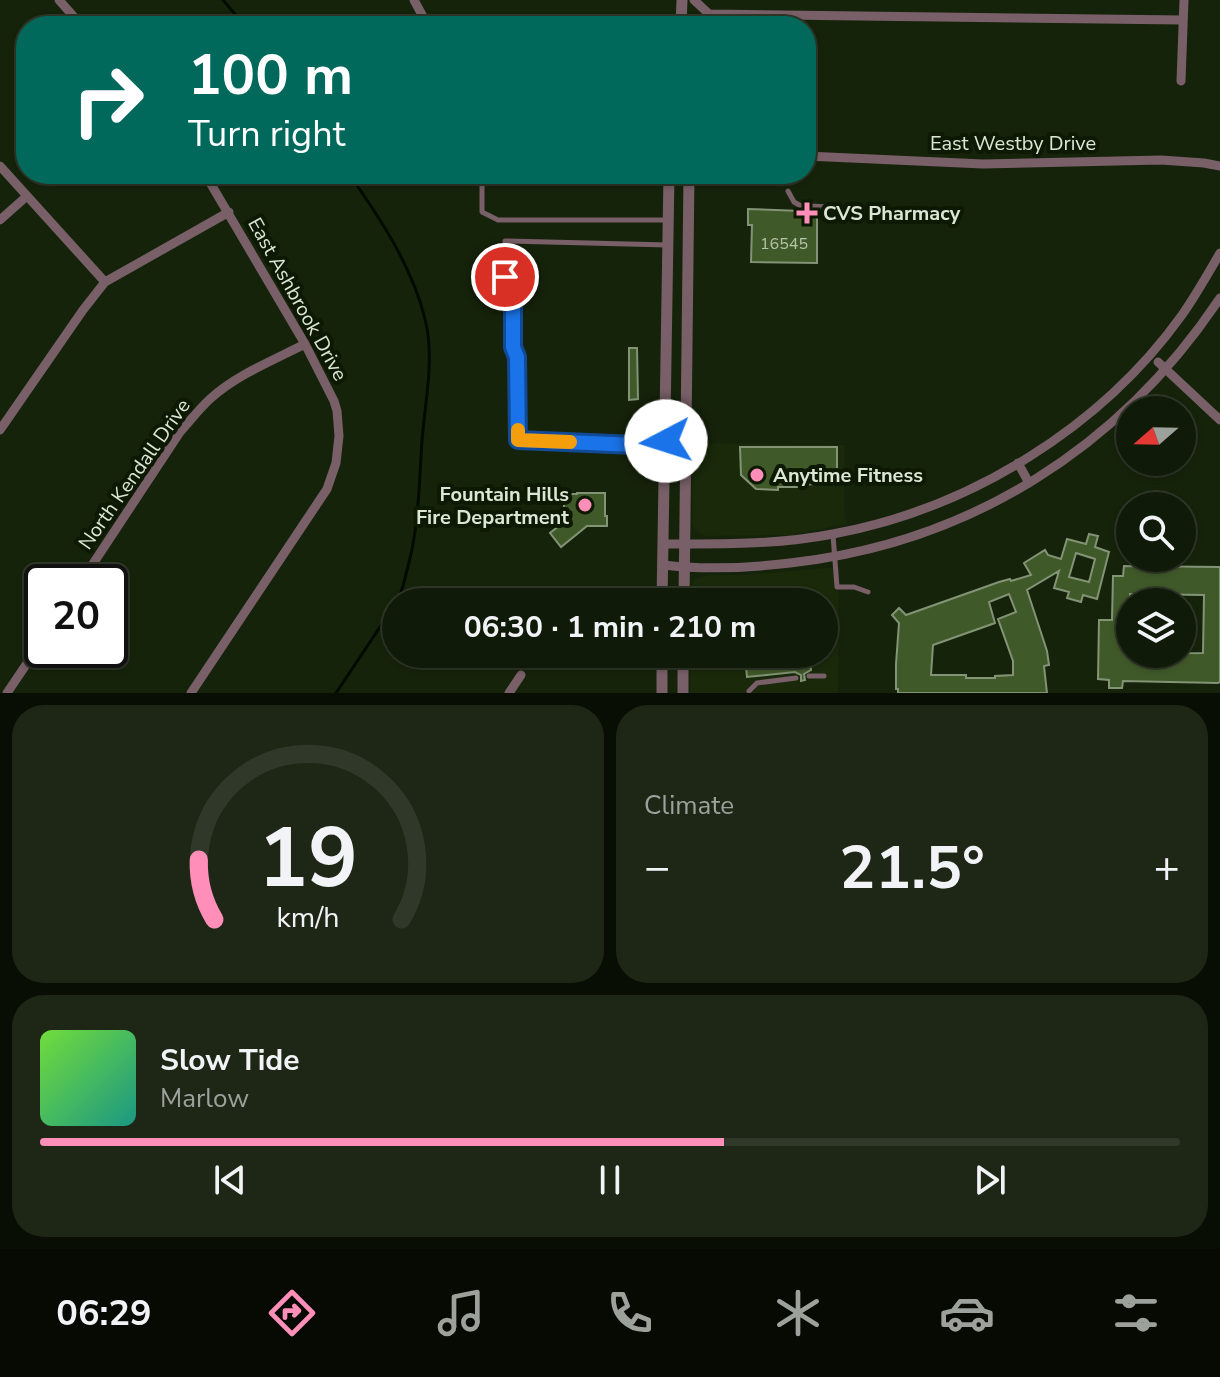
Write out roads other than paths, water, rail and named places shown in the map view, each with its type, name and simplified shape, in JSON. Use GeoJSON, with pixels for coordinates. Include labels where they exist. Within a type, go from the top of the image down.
{"type":"FeatureCollection","features":[{"type":"Feature","properties":{"kind":"street"},"geometry":{"type":"LineString","coordinates":[[59,0],[73,16]]}},
{"type":"Feature","properties":{"kind":"street"},"geometry":{"type":"LineString","coordinates":[[694,0],[709,14],[1183,20]]}},
{"type":"Feature","properties":{"kind":"street"},"geometry":{"type":"LineString","coordinates":[[1181,81],[1184,0]]}},
{"type":"Feature","properties":{"kind":"street","name":"East Westby Drive"},"geometry":{"type":"LineString","coordinates":[[816,156],[983,164],[1161,160],[1220,166]]}},
{"type":"Feature","properties":{"kind":"street"},"geometry":{"type":"LineString","coordinates":[[0,166],[16,184]]}},
{"type":"Feature","properties":{"kind":"street"},"geometry":{"type":"LineString","coordinates":[[16,184],[105,282]]}},
{"type":"Feature","properties":{"kind":"street","name":"East Ashbrook Drive"},"geometry":{"type":"LineString","coordinates":[[191,693],[327,489],[333,476],[339,436],[337,411],[320,372],[211,184]]}},
{"type":"Feature","properties":{"kind":"street"},"geometry":{"type":"LineString","coordinates":[[662,588],[669,184]]}},
{"type":"Feature","properties":{"kind":"street"},"geometry":{"type":"LineString","coordinates":[[684,588],[689,184]]}},
{"type":"Feature","properties":{"kind":"street"},"geometry":{"type":"LineString","coordinates":[[0,220],[27,196]]}},
{"type":"Feature","properties":{"kind":"street"},"geometry":{"type":"LineString","coordinates":[[0,430],[105,282],[229,212]]}},
{"type":"Feature","properties":{"kind":"street"},"geometry":{"type":"LineString","coordinates":[[663,544],[774,542],[833,534],[917,511],[1018,463],[1088,414],[1149,355],[1180,317],[1220,253]]}},
{"type":"Feature","properties":{"kind":"street"},"geometry":{"type":"LineString","coordinates":[[663,565],[685,568],[753,567],[836,557],[892,543],[988,505],[1062,462],[1134,403],[1192,339],[1220,298]]}},
{"type":"Feature","properties":{"kind":"street","name":"North Kendall Drive"},"geometry":{"type":"LineString","coordinates":[[93,564],[180,432],[212,397],[305,344]]}},
{"type":"Feature","properties":{"kind":"street"},"geometry":{"type":"LineString","coordinates":[[1158,362],[1220,420]]}},
{"type":"Feature","properties":{"kind":"street"},"geometry":{"type":"LineString","coordinates":[[1018,463],[1029,483]]}},
{"type":"Feature","properties":{"kind":"street"},"geometry":{"type":"LineString","coordinates":[[7,693],[24,668]]}},
{"type":"Feature","properties":{"kind":"street"},"geometry":{"type":"LineString","coordinates":[[662,668],[662,693]]}},
{"type":"Feature","properties":{"kind":"street"},"geometry":{"type":"LineString","coordinates":[[683,668],[683,693]]}},
{"type":"Feature","properties":{"kind":"street"},"geometry":{"type":"LineString","coordinates":[[509,693],[521,675]]}},
{"type":"Feature","properties":{"kind":"lane"},"geometry":{"type":"LineString","coordinates":[[482,184],[482,212],[498,220],[668,220]]}},
{"type":"Feature","properties":{"kind":"lane"},"geometry":{"type":"LineString","coordinates":[[788,191],[794,202],[801,206]]}},
{"type":"Feature","properties":{"kind":"lane"},"geometry":{"type":"LineString","coordinates":[[810,206],[829,207]]}},
{"type":"Feature","properties":{"kind":"lane"},"geometry":{"type":"LineString","coordinates":[[666,441],[643,441],[636,445],[518,440],[513,293],[505,277],[505,241],[668,245]]}},
{"type":"Feature","properties":{"kind":"lane"},"geometry":{"type":"LineString","coordinates":[[833,534],[837,587],[854,587],[868,592]]}},
{"type":"Feature","properties":{"kind":"lane"},"geometry":{"type":"LineString","coordinates":[[809,676],[824,676]]}},
{"type":"Feature","properties":{"kind":"lane"},"geometry":{"type":"LineString","coordinates":[[749,691],[757,683],[796,678]]}},
{"type":"Feature","properties":{"kind":"waterway"},"geometry":{"type":"LineString","coordinates":[[223,0],[237,16]]}},
{"type":"Feature","properties":{"kind":"waterway"},"geometry":{"type":"LineString","coordinates":[[356,184],[403,261],[419,299],[428,334],[428,380],[416,524],[403,588]]}},
{"type":"Feature","properties":{"kind":"waterway"},"geometry":{"type":"LineString","coordinates":[[336,693],[382,624]]}},
{"type":"Feature","properties":{"kind":"place","name":"CVS Pharmacy"},"geometry":{"type":"Point","coordinates":[807,213]}},
{"type":"Feature","properties":{"kind":"place","name":"Anytime Fitness"},"geometry":{"type":"Point","coordinates":[757,475]}},
{"type":"Feature","properties":{"kind":"place","name":"Fountain Hills Fire Department"},"geometry":{"type":"Point","coordinates":[585,505]}}]}
